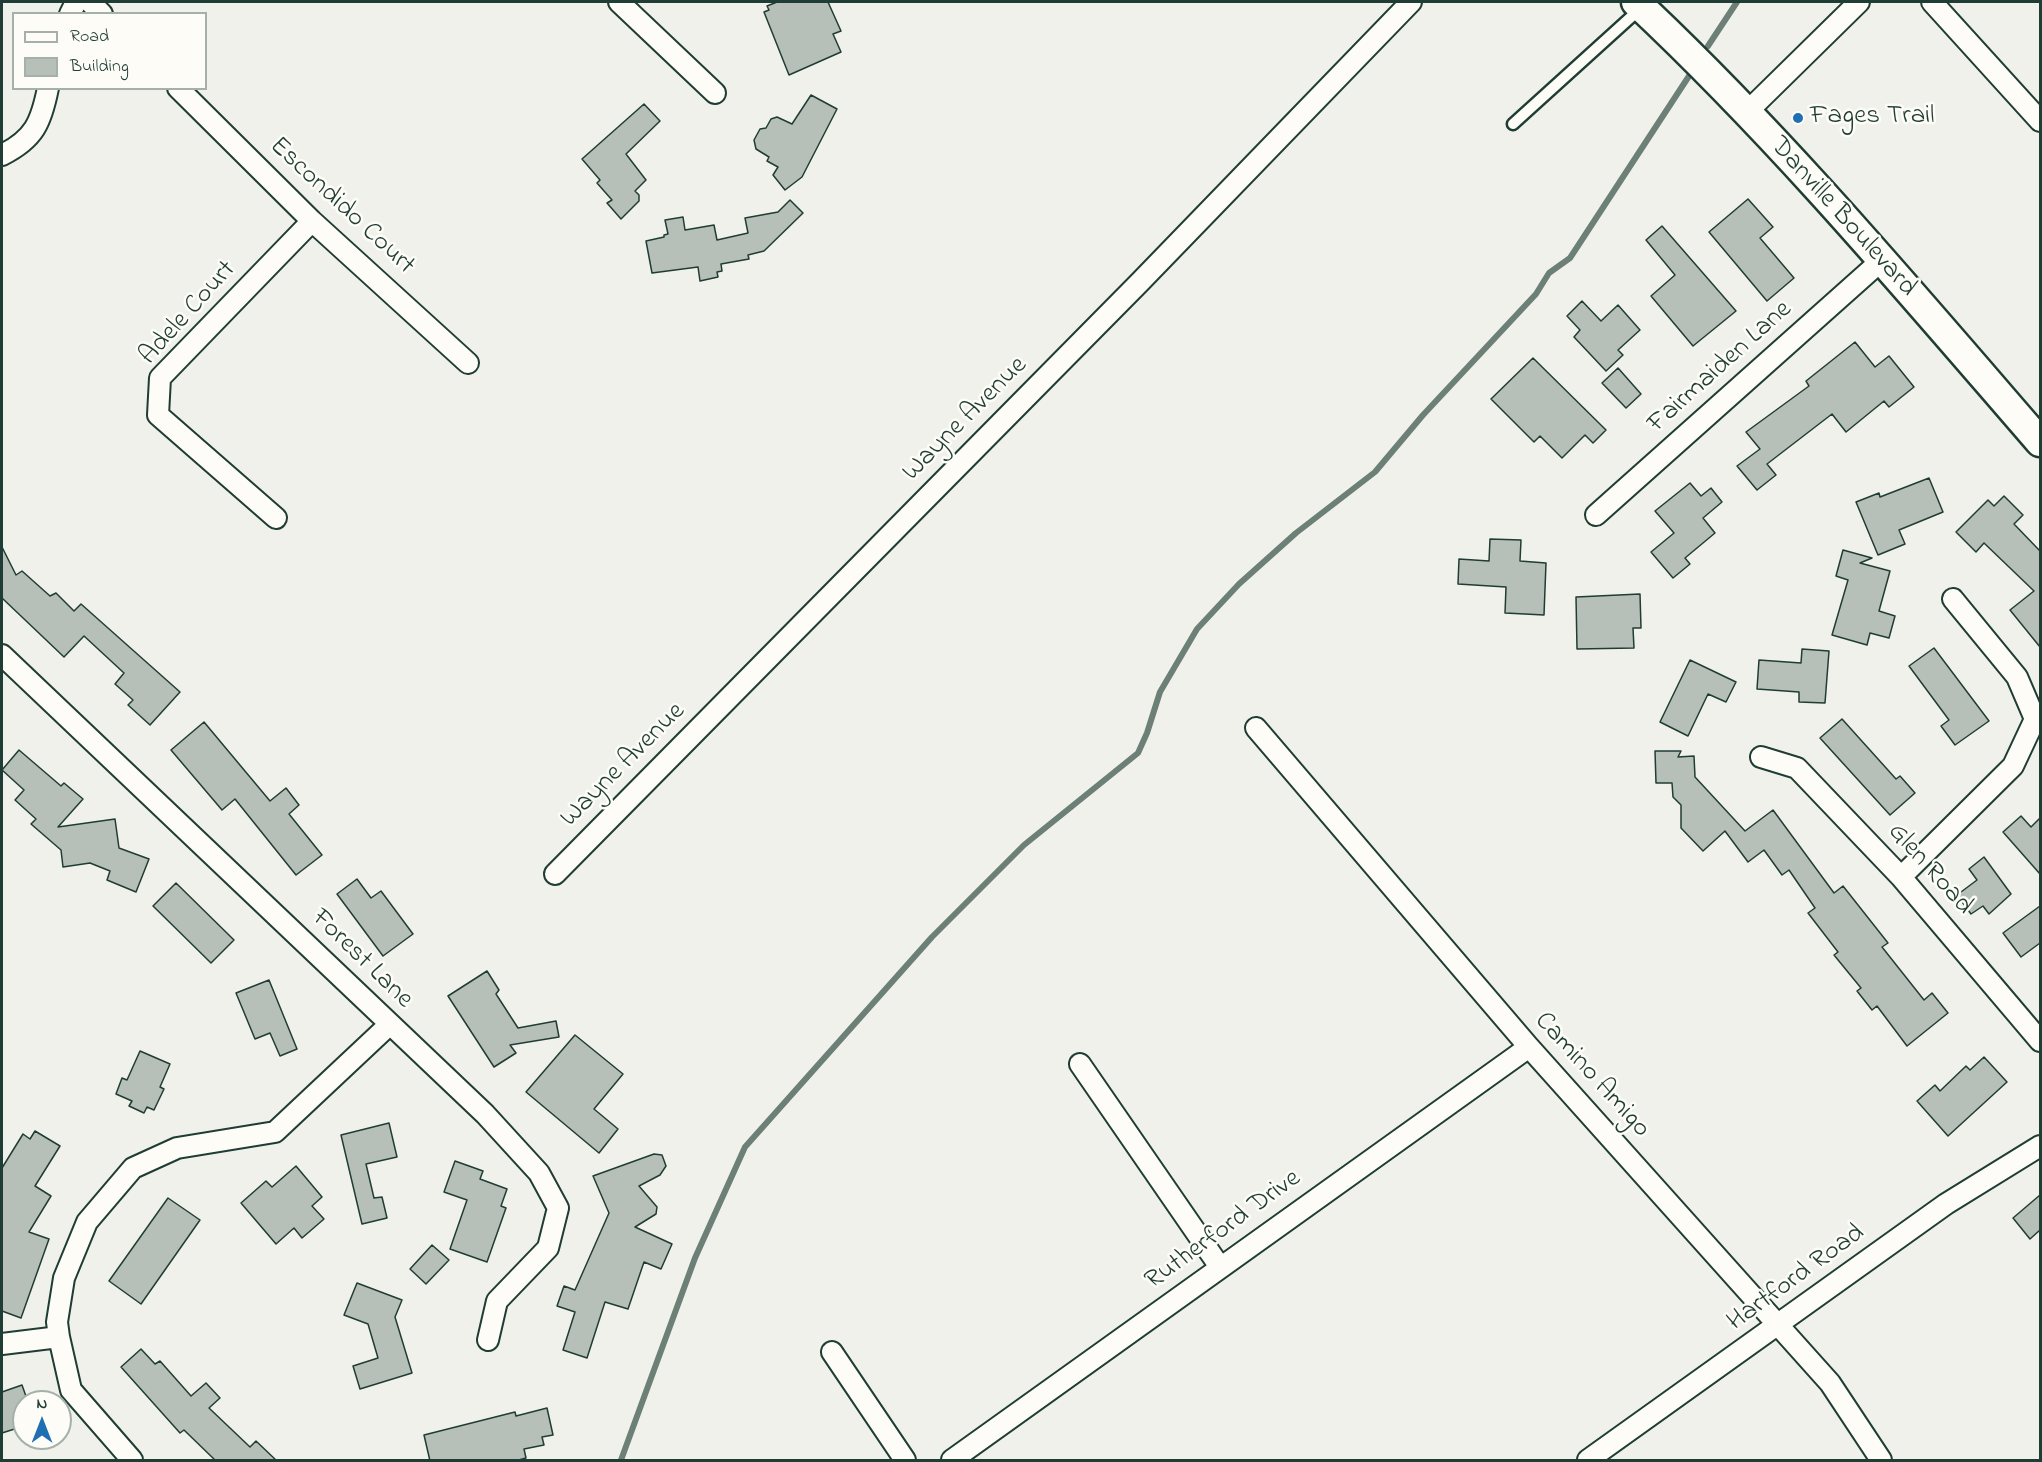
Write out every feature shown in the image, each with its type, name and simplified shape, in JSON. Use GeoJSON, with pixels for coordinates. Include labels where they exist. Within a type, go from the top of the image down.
{"type":"FeatureCollection","features":[{"type":"Feature","properties":{"kind":"main road","name":"Danville Boulevard"},"geometry":{"type":"LineString","coordinates":[[1639,4],[1747,112],[1882,260],[2040,442]]}},
{"type":"Feature","properties":{"kind":"street"},"geometry":{"type":"LineString","coordinates":[[620,2],[715,93]]}},
{"type":"Feature","properties":{"kind":"street","name":"Wayne Avenue"},"geometry":{"type":"LineString","coordinates":[[555,873],[1140,282],[1411,2]]}},
{"type":"Feature","properties":{"kind":"street"},"geometry":{"type":"LineString","coordinates":[[1747,112],[1859,2]]}},
{"type":"Feature","properties":{"kind":"street"},"geometry":{"type":"LineString","coordinates":[[1932,2],[2040,121]]}},
{"type":"Feature","properties":{"kind":"street"},"geometry":{"type":"LineString","coordinates":[[2,155],[21,145],[42,120],[48,90]]}},
{"type":"Feature","properties":{"kind":"street","name":"Escondido Court"},"geometry":{"type":"LineString","coordinates":[[180,90],[312,220],[468,363]]}},
{"type":"Feature","properties":{"kind":"street","name":"Adele Court"},"geometry":{"type":"LineString","coordinates":[[276,518],[158,414],[158,389],[160,378],[312,220]]}},
{"type":"Feature","properties":{"kind":"street","name":"Fairmaiden Lane"},"geometry":{"type":"LineString","coordinates":[[1596,515],[1882,260]]}},
{"type":"Feature","properties":{"kind":"street"},"geometry":{"type":"LineString","coordinates":[[1901,877],[2013,766],[2035,719],[2018,677],[1953,599]]}},
{"type":"Feature","properties":{"kind":"street","name":"Forest Lane"},"geometry":{"type":"LineString","coordinates":[[2,655],[485,1114],[539,1173],[558,1208],[548,1248],[497,1301],[488,1340]]}},
{"type":"Feature","properties":{"kind":"street","name":"Camino Amigo"},"geometry":{"type":"LineString","coordinates":[[1256,728],[1529,1047],[1830,1383],[1881,1461]]}},
{"type":"Feature","properties":{"kind":"street","name":"Glen Road"},"geometry":{"type":"LineString","coordinates":[[1761,757],[1797,768],[1901,877],[2040,1041]]}},
{"type":"Feature","properties":{"kind":"street"},"geometry":{"type":"LineString","coordinates":[[132,1461],[71,1389],[59,1337],[57,1322],[64,1278],[87,1222],[133,1168],[177,1148],[275,1132],[389,1024]]}},
{"type":"Feature","properties":{"kind":"street","name":"Rutherford Drive"},"geometry":{"type":"LineString","coordinates":[[952,1461],[1529,1047]]}},
{"type":"Feature","properties":{"kind":"street"},"geometry":{"type":"LineString","coordinates":[[1080,1064],[1220,1267]]}},
{"type":"Feature","properties":{"kind":"street","name":"Hartford Road"},"geometry":{"type":"LineString","coordinates":[[1588,1461],[1947,1204],[2040,1146]]}},
{"type":"Feature","properties":{"kind":"street"},"geometry":{"type":"LineString","coordinates":[[2,1344],[59,1337]]}},
{"type":"Feature","properties":{"kind":"street"},"geometry":{"type":"LineString","coordinates":[[832,1352],[905,1461]]}},
{"type":"Feature","properties":{"kind":"lane"},"geometry":{"type":"LineString","coordinates":[[1513,124],[1639,4]]}},
{"type":"Feature","properties":{"kind":"building"},"geometry":{"type":"Polygon","coordinates":[[[777,2],[828,2],[841,31],[833,34],[841,52],[789,75],[764,12],[769,10],[767,6],[777,2]]]}},
{"type":"Feature","properties":{"kind":"building"},"geometry":{"type":"Polygon","coordinates":[[[811,95],[837,109],[802,177],[785,190],[773,175],[778,167],[767,161],[769,157],[756,149],[754,140],[760,129],[766,128],[771,119],[777,117],[792,124],[811,95]]]}},
{"type":"Feature","properties":{"kind":"building"},"geometry":{"type":"Polygon","coordinates":[[[644,104],[660,121],[626,154],[646,180],[635,191],[639,195],[639,201],[621,219],[607,203],[612,200],[597,183],[600,180],[582,159],[644,104]]]}},
{"type":"Feature","properties":{"kind":"building"},"geometry":{"type":"Polygon","coordinates":[[[1748,199],[1773,227],[1760,238],[1794,278],[1767,301],[1709,232],[1748,199]]]}},
{"type":"Feature","properties":{"kind":"building"},"geometry":{"type":"Polygon","coordinates":[[[790,200],[803,213],[764,251],[748,255],[749,259],[721,264],[722,271],[717,272],[718,277],[700,281],[698,267],[652,273],[646,241],[668,234],[665,220],[683,217],[685,230],[714,225],[717,240],[748,233],[745,218],[778,212],[790,200]]]}},
{"type":"Feature","properties":{"kind":"building"},"geometry":{"type":"Polygon","coordinates":[[[1662,226],[1736,311],[1693,346],[1651,296],[1675,275],[1646,240],[1662,226]]]}},
{"type":"Feature","properties":{"kind":"building"},"geometry":{"type":"Polygon","coordinates":[[[1582,301],[1601,321],[1618,305],[1640,330],[1618,350],[1623,355],[1606,371],[1574,337],[1580,330],[1567,316],[1582,301]]]}},
{"type":"Feature","properties":{"kind":"building"},"geometry":{"type":"Polygon","coordinates":[[[1855,342],[1875,367],[1889,356],[1914,387],[1889,407],[1884,401],[1846,432],[1832,414],[1767,464],[1776,475],[1757,490],[1737,466],[1760,449],[1746,432],[1809,386],[1806,381],[1855,342]]]}},
{"type":"Feature","properties":{"kind":"building"},"geometry":{"type":"Polygon","coordinates":[[[1533,358],[1606,430],[1593,443],[1585,435],[1562,458],[1540,436],[1534,442],[1491,399],[1533,358]]]}},
{"type":"Feature","properties":{"kind":"building"},"geometry":{"type":"Polygon","coordinates":[[[1618,368],[1641,394],[1626,408],[1602,383],[1618,368]]]}},
{"type":"Feature","properties":{"kind":"building"},"geometry":{"type":"Polygon","coordinates":[[[1929,478],[1943,512],[1899,530],[1905,544],[1878,555],[1856,502],[1879,493],[1880,497],[1929,478]]]}},
{"type":"Feature","properties":{"kind":"building"},"geometry":{"type":"Polygon","coordinates":[[[1690,483],[1701,496],[1711,488],[1722,502],[1703,518],[1715,533],[1685,558],[1690,564],[1673,578],[1651,552],[1674,533],[1655,511],[1690,483]]]}},
{"type":"Feature","properties":{"kind":"building"},"geometry":{"type":"Polygon","coordinates":[[[2004,496],[2023,515],[2014,524],[2040,551],[2040,647],[2010,610],[2034,591],[1984,543],[1976,552],[1956,532],[1988,500],[1994,506],[2004,496]]]}},
{"type":"Feature","properties":{"kind":"building"},"geometry":{"type":"Polygon","coordinates":[[[1490,539],[1521,540],[1520,561],[1546,563],[1544,615],[1505,613],[1506,587],[1458,584],[1459,559],[1489,561],[1490,539]]]}},
{"type":"Feature","properties":{"kind":"building"},"geometry":{"type":"Polygon","coordinates":[[[2,547],[16,575],[22,571],[50,596],[56,593],[74,611],[81,604],[180,692],[150,725],[128,705],[133,700],[115,684],[124,673],[84,636],[64,657],[2,598],[2,547]]]}},
{"type":"Feature","properties":{"kind":"building"},"geometry":{"type":"Polygon","coordinates":[[[1843,550],[1872,558],[1860,563],[1890,571],[1879,611],[1895,616],[1889,638],[1870,633],[1867,645],[1832,635],[1848,580],[1836,576],[1843,550]]]}},
{"type":"Feature","properties":{"kind":"building"},"geometry":{"type":"Polygon","coordinates":[[[1640,594],[1641,628],[1633,628],[1634,648],[1577,649],[1576,597],[1640,594]]]}},
{"type":"Feature","properties":{"kind":"building"},"geometry":{"type":"Polygon","coordinates":[[[1934,648],[1989,721],[1955,745],[1941,726],[1949,720],[1909,666],[1934,648]]]}},
{"type":"Feature","properties":{"kind":"building"},"geometry":{"type":"Polygon","coordinates":[[[1802,649],[1829,651],[1825,703],[1799,702],[1799,692],[1757,689],[1759,660],[1801,663],[1802,649]]]}},
{"type":"Feature","properties":{"kind":"building"},"geometry":{"type":"Polygon","coordinates":[[[1690,660],[1736,682],[1726,702],[1708,694],[1688,736],[1660,722],[1690,660]]]}},
{"type":"Feature","properties":{"kind":"building"},"geometry":{"type":"Polygon","coordinates":[[[1842,719],[1896,779],[1900,776],[1915,793],[1890,815],[1820,738],[1842,719]]]}},
{"type":"Feature","properties":{"kind":"building"},"geometry":{"type":"Polygon","coordinates":[[[204,722],[270,801],[286,788],[299,805],[289,814],[322,855],[296,875],[235,799],[222,810],[171,750],[204,722]]]}},
{"type":"Feature","properties":{"kind":"building"},"geometry":{"type":"Polygon","coordinates":[[[19,750],[61,786],[64,783],[83,799],[58,827],[115,819],[119,848],[149,859],[136,892],[107,880],[110,871],[90,863],[63,867],[61,850],[31,824],[36,819],[15,800],[24,790],[2,770],[19,750]]]}},
{"type":"Feature","properties":{"kind":"building"},"geometry":{"type":"Polygon","coordinates":[[[1655,751],[1681,751],[1678,757],[1694,756],[1695,777],[1745,831],[1773,810],[1834,893],[1843,886],[1888,943],[1882,947],[1924,1000],[1932,993],[1948,1013],[1907,1046],[1877,1006],[1872,1010],[1857,991],[1861,988],[1834,955],[1838,952],[1808,913],[1815,908],[1789,870],[1782,875],[1764,850],[1748,862],[1725,831],[1703,851],[1681,828],[1681,805],[1673,797],[1672,783],[1656,783],[1655,751]]]}},
{"type":"Feature","properties":{"kind":"building"},"geometry":{"type":"Polygon","coordinates":[[[2021,816],[2031,827],[2040,818],[2040,874],[2003,832],[2021,816]]]}},
{"type":"Feature","properties":{"kind":"building"},"geometry":{"type":"Polygon","coordinates":[[[1984,857],[2011,894],[1989,914],[1983,906],[1971,914],[1957,895],[1977,880],[1969,869],[1984,857]]]}},
{"type":"Feature","properties":{"kind":"building"},"geometry":{"type":"Polygon","coordinates":[[[357,879],[371,898],[381,891],[413,934],[383,956],[337,894],[357,879]]]}},
{"type":"Feature","properties":{"kind":"building"},"geometry":{"type":"Polygon","coordinates":[[[176,883],[234,940],[211,963],[153,906],[176,883]]]}},
{"type":"Feature","properties":{"kind":"building"},"geometry":{"type":"Polygon","coordinates":[[[2040,906],[2040,943],[2021,957],[2003,933],[2040,906]]]}},
{"type":"Feature","properties":{"kind":"building"},"geometry":{"type":"Polygon","coordinates":[[[487,971],[499,990],[496,994],[518,1028],[556,1021],[559,1037],[510,1045],[516,1053],[494,1067],[448,996],[487,971]]]}},
{"type":"Feature","properties":{"kind":"building"},"geometry":{"type":"Polygon","coordinates":[[[269,980],[297,1049],[280,1056],[270,1033],[255,1039],[236,993],[269,980]]]}},
{"type":"Feature","properties":{"kind":"building"},"geometry":{"type":"Polygon","coordinates":[[[575,1035],[623,1074],[594,1109],[618,1129],[599,1153],[526,1092],[575,1035]]]}},
{"type":"Feature","properties":{"kind":"building"},"geometry":{"type":"Polygon","coordinates":[[[140,1051],[170,1064],[160,1087],[164,1089],[154,1110],[147,1107],[144,1113],[129,1106],[132,1101],[116,1094],[122,1078],[127,1080],[140,1051]]]}},
{"type":"Feature","properties":{"kind":"building"},"geometry":{"type":"Polygon","coordinates":[[[1984,1057],[2007,1082],[1948,1136],[1917,1101],[1935,1085],[1940,1091],[1966,1066],[1970,1070],[1984,1057]]]}},
{"type":"Feature","properties":{"kind":"building"},"geometry":{"type":"Polygon","coordinates":[[[389,1123],[397,1157],[366,1164],[374,1198],[382,1197],[387,1218],[362,1224],[341,1135],[389,1123]]]}},
{"type":"Feature","properties":{"kind":"building"},"geometry":{"type":"Polygon","coordinates":[[[35,1131],[60,1146],[35,1186],[51,1196],[29,1232],[49,1239],[21,1318],[2,1311],[2,1168],[23,1134],[30,1139],[35,1131]]]}},
{"type":"Feature","properties":{"kind":"building"},"geometry":{"type":"Polygon","coordinates":[[[654,1154],[662,1155],[666,1166],[660,1175],[639,1186],[657,1207],[656,1214],[635,1227],[672,1244],[661,1269],[644,1262],[628,1309],[605,1302],[587,1358],[563,1350],[575,1312],[557,1306],[564,1286],[575,1290],[609,1213],[593,1176],[654,1154]]]}},
{"type":"Feature","properties":{"kind":"building"},"geometry":{"type":"Polygon","coordinates":[[[455,1161],[483,1171],[480,1179],[507,1189],[501,1206],[506,1208],[487,1262],[450,1249],[467,1200],[444,1192],[455,1161]]]}},
{"type":"Feature","properties":{"kind":"building"},"geometry":{"type":"Polygon","coordinates":[[[296,1166],[322,1197],[312,1206],[324,1219],[302,1238],[294,1228],[276,1244],[241,1203],[266,1181],[272,1187],[296,1166]]]}},
{"type":"Feature","properties":{"kind":"building"},"geometry":{"type":"Polygon","coordinates":[[[2040,1195],[2040,1230],[2030,1239],[2013,1218],[2040,1195]]]}},
{"type":"Feature","properties":{"kind":"building"},"geometry":{"type":"Polygon","coordinates":[[[168,1198],[200,1220],[141,1304],[109,1281],[168,1198]]]}},
{"type":"Feature","properties":{"kind":"building"},"geometry":{"type":"Polygon","coordinates":[[[432,1245],[449,1260],[426,1284],[410,1269],[432,1245]]]}},
{"type":"Feature","properties":{"kind":"building"},"geometry":{"type":"Polygon","coordinates":[[[357,1283],[402,1300],[395,1317],[412,1373],[360,1389],[353,1366],[378,1358],[368,1324],[344,1315],[357,1283]]]}},
{"type":"Feature","properties":{"kind":"building"},"geometry":{"type":"Polygon","coordinates":[[[141,1349],[155,1364],[160,1361],[191,1396],[206,1383],[220,1398],[209,1408],[250,1447],[256,1441],[277,1461],[216,1461],[184,1430],[180,1433],[121,1367],[141,1349]]]}},
{"type":"Feature","properties":{"kind":"building"},"geometry":{"type":"Polygon","coordinates":[[[22,1385],[24,1390],[12,1390],[12,1430],[2,1433],[2,1392],[22,1385]]]}},
{"type":"Feature","properties":{"kind":"building"},"geometry":{"type":"Polygon","coordinates":[[[547,1408],[553,1435],[542,1437],[544,1445],[524,1449],[526,1458],[515,1461],[430,1461],[424,1435],[515,1412],[516,1416],[547,1408]]]}},
{"type":"Feature","properties":{"kind":"waterway"},"geometry":{"type":"LineString","coordinates":[[1708,46],[1737,2]]}},
{"type":"Feature","properties":{"kind":"waterway"},"geometry":{"type":"LineString","coordinates":[[621,1460],[695,1258],[745,1147],[932,937],[1024,845],[1138,753],[1160,692],[1197,629],[1239,584],[1296,533],[1375,472],[1423,415],[1536,294],[1549,273],[1570,258],[1689,76]]}},
{"type":"Feature","properties":{"kind":"place","name":"Fages Trail"},"geometry":{"type":"Point","coordinates":[1798,118]}}]}
